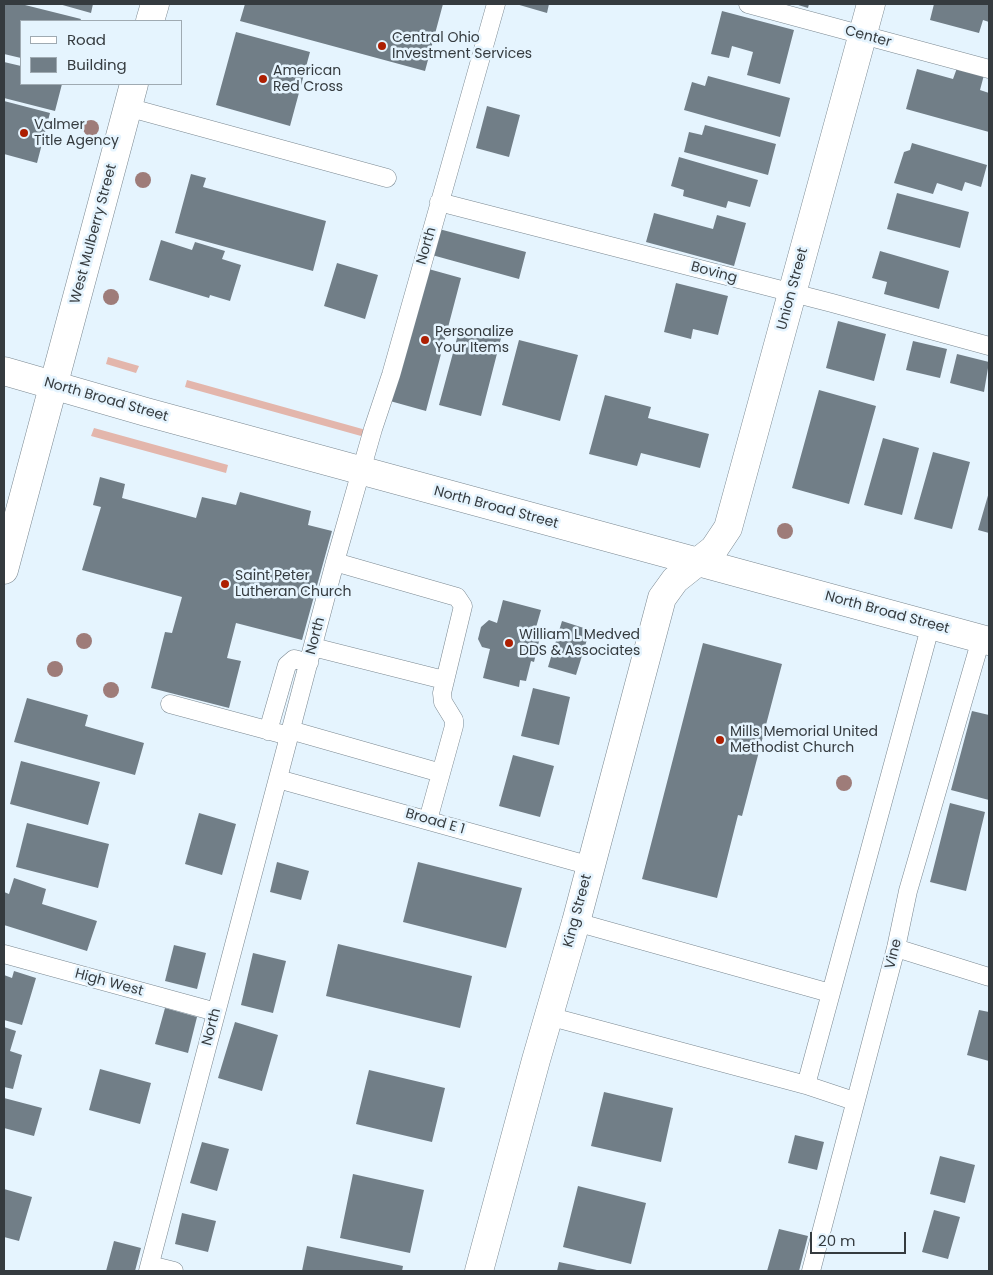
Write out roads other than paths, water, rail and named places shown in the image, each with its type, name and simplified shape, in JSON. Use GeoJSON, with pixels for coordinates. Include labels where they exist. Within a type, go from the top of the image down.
{"type":"FeatureCollection","features":[{"type":"Feature","properties":{"kind":"street"},"geometry":{"type":"LineString","coordinates":[[150,20],[155,4]]}},
{"type":"Feature","properties":{"kind":"street","name":"Union Street"},"geometry":{"type":"LineString","coordinates":[[696,563],[714,549],[728,528],[871,4]]}},
{"type":"Feature","properties":{"kind":"street","name":"West Mulberry Street"},"geometry":{"type":"LineString","coordinates":[[4,570],[130,96]]}},
{"type":"Feature","properties":{"kind":"street","name":"North Broad Street"},"geometry":{"type":"LineString","coordinates":[[4,370],[696,563],[931,624],[985,640]]}},
{"type":"Feature","properties":{"kind":"street","name":"King Street"},"geometry":{"type":"LineString","coordinates":[[479,1271],[548,1016],[576,922],[662,598],[675,580],[696,563]]}},
{"type":"Feature","properties":{"kind":"lane","name":"North"},"geometry":{"type":"LineString","coordinates":[[148,1268],[335,562],[496,4]]}},
{"type":"Feature","properties":{"kind":"lane","name":"Center"},"geometry":{"type":"LineString","coordinates":[[748,4],[989,69]]}},
{"type":"Feature","properties":{"kind":"lane"},"geometry":{"type":"LineString","coordinates":[[130,96],[387,178]]}},
{"type":"Feature","properties":{"kind":"lane","name":"Boving"},"geometry":{"type":"LineString","coordinates":[[439,202],[989,346]]}},
{"type":"Feature","properties":{"kind":"lane"},"geometry":{"type":"LineString","coordinates":[[335,562],[457,597],[463,606],[444,680],[443,702],[454,720],[454,726],[428,820]]}},
{"type":"Feature","properties":{"kind":"lane"},"geometry":{"type":"LineString","coordinates":[[806,1085],[931,624]]}},
{"type":"Feature","properties":{"kind":"lane","name":"Vine"},"geometry":{"type":"LineString","coordinates":[[810,1271],[896,948],[908,891],[985,640]]}},
{"type":"Feature","properties":{"kind":"lane"},"geometry":{"type":"LineString","coordinates":[[268,731],[287,665],[294,659],[311,655],[444,680]]}},
{"type":"Feature","properties":{"kind":"lane"},"geometry":{"type":"LineString","coordinates":[[170,704],[268,731],[289,733],[441,773]]}},
{"type":"Feature","properties":{"kind":"lane","name":"Broad E 1"},"geometry":{"type":"LineString","coordinates":[[278,779],[590,866]]}},
{"type":"Feature","properties":{"kind":"lane"},"geometry":{"type":"LineString","coordinates":[[576,922],[830,993]]}},
{"type":"Feature","properties":{"kind":"lane"},"geometry":{"type":"LineString","coordinates":[[896,948],[989,976]]}},
{"type":"Feature","properties":{"kind":"lane","name":"High West"},"geometry":{"type":"LineString","coordinates":[[4,954],[216,1012]]}},
{"type":"Feature","properties":{"kind":"lane"},"geometry":{"type":"LineString","coordinates":[[548,1016],[806,1085],[854,1101]]}},
{"type":"Feature","properties":{"kind":"lane"},"geometry":{"type":"LineString","coordinates":[[148,1268],[174,1271]]}},
{"type":"Feature","properties":{"kind":"place","name":"Central Ohio Investment Services"},"geometry":{"type":"Point","coordinates":[382,46]}},
{"type":"Feature","properties":{"kind":"place","name":"American Red Cross"},"geometry":{"type":"Point","coordinates":[263,79]}},
{"type":"Feature","properties":{"kind":"place","name":"Valmer Title Agency"},"geometry":{"type":"Point","coordinates":[24,133]}},
{"type":"Feature","properties":{"kind":"place","name":"Personalize Your Items"},"geometry":{"type":"Point","coordinates":[425,340]}},
{"type":"Feature","properties":{"kind":"place","name":"Saint Peter Lutheran Church"},"geometry":{"type":"Point","coordinates":[225,584]}},
{"type":"Feature","properties":{"kind":"place","name":"William L Medved DDS & Associates"},"geometry":{"type":"Point","coordinates":[509,643]}},
{"type":"Feature","properties":{"kind":"place","name":"Mills Memorial United Methodist Church"},"geometry":{"type":"Point","coordinates":[720,740]}}]}
